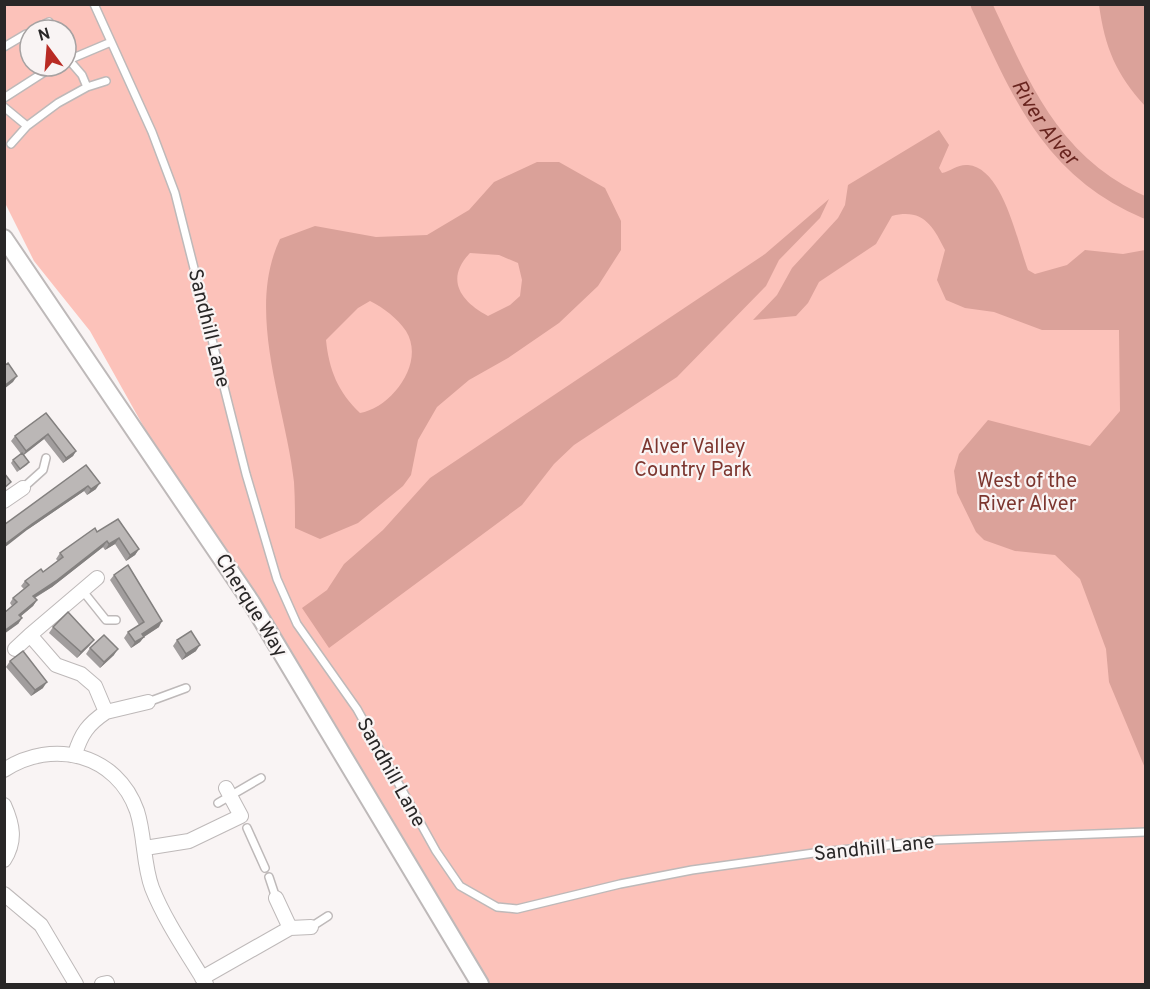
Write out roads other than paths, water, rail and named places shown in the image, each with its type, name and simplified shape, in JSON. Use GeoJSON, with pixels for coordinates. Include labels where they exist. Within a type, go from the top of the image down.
{"type":"FeatureCollection","features":[{"type":"Feature","properties":{"kind":"street","name":"Cherque Way"},"geometry":{"type":"LineString","coordinates":[[4,238],[251,602],[480,984]]}},
{"type":"Feature","properties":{"kind":"street"},"geometry":{"type":"LineString","coordinates":[[4,501],[23,488]]}},
{"type":"Feature","properties":{"kind":"street"},"geometry":{"type":"LineString","coordinates":[[15,649],[97,578]]}},
{"type":"Feature","properties":{"kind":"street"},"geometry":{"type":"LineString","coordinates":[[30,635],[56,665],[81,674],[95,686],[106,712]]}},
{"type":"Feature","properties":{"kind":"street"},"geometry":{"type":"LineString","coordinates":[[75,754],[81,735],[92,721],[106,712],[148,702]]}},
{"type":"Feature","properties":{"kind":"street"},"geometry":{"type":"LineString","coordinates":[[4,770],[30,756],[43,753],[75,754],[104,768],[124,788],[136,809],[152,887],[204,981],[290,928],[311,927]]}},
{"type":"Feature","properties":{"kind":"street"},"geometry":{"type":"LineString","coordinates":[[145,848],[189,841],[244,822],[229,792]]}},
{"type":"Feature","properties":{"kind":"street"},"geometry":{"type":"LineString","coordinates":[[4,805],[13,832],[12,845],[4,860]]}},
{"type":"Feature","properties":{"kind":"street"},"geometry":{"type":"LineString","coordinates":[[4,894],[42,925],[76,984]]}},
{"type":"Feature","properties":{"kind":"street"},"geometry":{"type":"LineString","coordinates":[[276,898],[290,928]]}},
{"type":"Feature","properties":{"kind":"lane","name":"Sandhill Lane"},"geometry":{"type":"LineString","coordinates":[[94,4],[152,132],[175,193],[246,474],[277,579],[297,624],[357,709],[436,851],[460,886],[497,908],[517,909],[682,872],[821,852],[937,840],[1146,832]]}},
{"type":"Feature","properties":{"kind":"lane"},"geometry":{"type":"LineString","coordinates":[[4,47],[18,39]]}},
{"type":"Feature","properties":{"kind":"lane"},"geometry":{"type":"LineString","coordinates":[[78,56],[111,42]]}},
{"type":"Feature","properties":{"kind":"lane"},"geometry":{"type":"LineString","coordinates":[[78,71],[87,87]]}},
{"type":"Feature","properties":{"kind":"lane"},"geometry":{"type":"LineString","coordinates":[[4,98],[31,78]]}},
{"type":"Feature","properties":{"kind":"lane"},"geometry":{"type":"LineString","coordinates":[[10,144],[27,126],[58,103],[87,87],[106,81]]}},
{"type":"Feature","properties":{"kind":"lane"},"geometry":{"type":"LineString","coordinates":[[4,107],[27,126]]}},
{"type":"Feature","properties":{"kind":"lane"},"geometry":{"type":"LineString","coordinates":[[23,488],[43,470],[46,458]]}},
{"type":"Feature","properties":{"kind":"lane"},"geometry":{"type":"LineString","coordinates":[[82,590],[106,620],[116,620]]}},
{"type":"Feature","properties":{"kind":"lane"},"geometry":{"type":"LineString","coordinates":[[148,702],[186,688]]}},
{"type":"Feature","properties":{"kind":"lane"},"geometry":{"type":"LineString","coordinates":[[218,803],[229,792],[261,778]]}},
{"type":"Feature","properties":{"kind":"lane"},"geometry":{"type":"LineString","coordinates":[[244,822],[265,868]]}},
{"type":"Feature","properties":{"kind":"lane"},"geometry":{"type":"LineString","coordinates":[[269,877],[276,898]]}},
{"type":"Feature","properties":{"kind":"lane"},"geometry":{"type":"LineString","coordinates":[[311,927],[328,916]]}},
{"type":"Feature","properties":{"kind":"waterway","name":"River Alver"},"geometry":{"type":"LineString","coordinates":[[981,4],[1026,96],[1043,124],[1063,149],[1086,172],[1114,192],[1146,208]]}},
{"type":"Feature","properties":{"kind":"park label","name":"Alver Valley Country Park"},"geometry":{"type":"Point","coordinates":[693,458]}},
{"type":"Feature","properties":{"kind":"park label","name":"West of the River Alver"},"geometry":{"type":"Point","coordinates":[1027,492]}}]}
